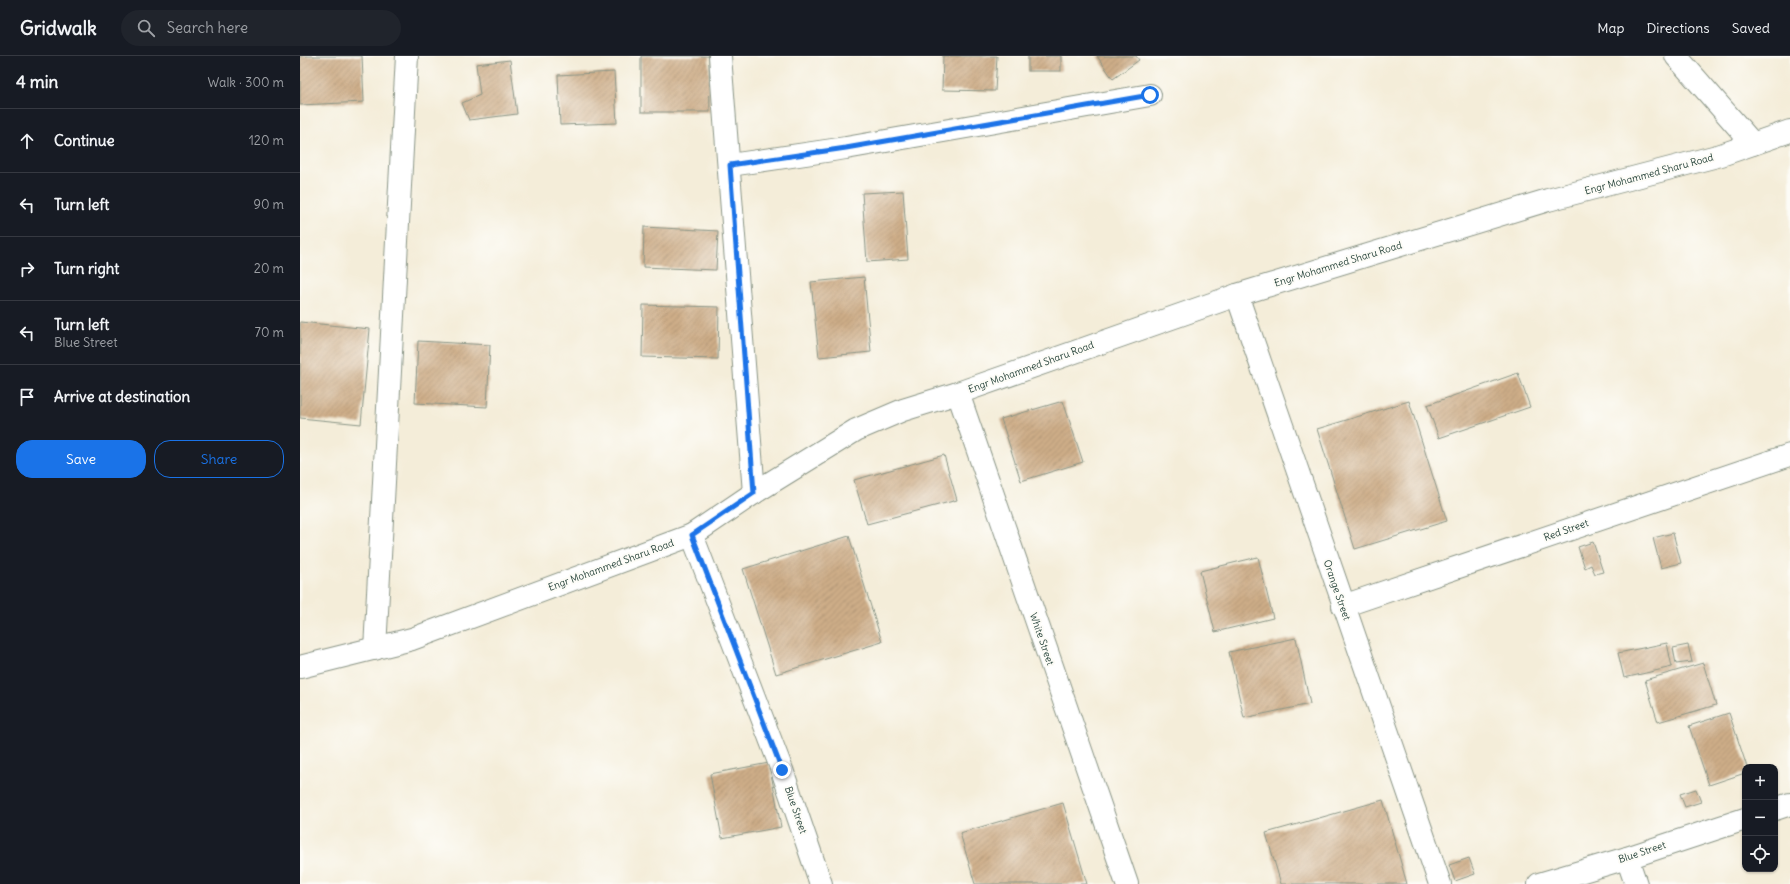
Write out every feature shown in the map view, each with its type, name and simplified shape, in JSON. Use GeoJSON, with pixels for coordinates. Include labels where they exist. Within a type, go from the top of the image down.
{"type":"FeatureCollection","features":[{"type":"Feature","properties":{"kind":"street"},"geometry":{"type":"LineString","coordinates":[[374,649],[407,56]]}},
{"type":"Feature","properties":{"kind":"street"},"geometry":{"type":"LineString","coordinates":[[720,56],[730,165],[754,493]]}},
{"type":"Feature","properties":{"kind":"street"},"geometry":{"type":"LineString","coordinates":[[1676,56],[1753,144]]}},
{"type":"Feature","properties":{"kind":"street"},"geometry":{"type":"LineString","coordinates":[[730,165],[846,148],[1150,95]]}},
{"type":"Feature","properties":{"kind":"street","name":"Engr Mohammed Sharu Road"},"geometry":{"type":"LineString","coordinates":[[300,667],[412,639],[692,535],[754,493],[856,430],[903,410],[958,394],[1237,295],[1548,200],[1721,155],[1790,130]]}},
{"type":"Feature","properties":{"kind":"street","name":"Orange Street"},"geometry":{"type":"LineString","coordinates":[[1237,295],[1440,884]]}},
{"type":"Feature","properties":{"kind":"street","name":"White Street"},"geometry":{"type":"LineString","coordinates":[[958,394],[1127,884]]}},
{"type":"Feature","properties":{"kind":"street","name":"Red Street"},"geometry":{"type":"LineString","coordinates":[[1343,606],[1790,455]]}},
{"type":"Feature","properties":{"kind":"street","name":"Blue Street"},"geometry":{"type":"LineString","coordinates":[[692,535],[782,770],[821,884]]}},
{"type":"Feature","properties":{"kind":"street"},"geometry":{"type":"LineString","coordinates":[[1778,808],[1790,804]]}},
{"type":"Feature","properties":{"kind":"street","name":"Blue Street"},"geometry":{"type":"LineString","coordinates":[[1539,884],[1627,858],[1742,819]]}},
{"type":"Feature","properties":{"kind":"street"},"geometry":{"type":"LineString","coordinates":[[1627,858],[1636,884]]}},
{"type":"Feature","properties":{"kind":"building"},"geometry":{"type":"Polygon","coordinates":[[[300,56],[362,56],[364,102],[300,105],[300,56]]]}},
{"type":"Feature","properties":{"kind":"building"},"geometry":{"type":"Polygon","coordinates":[[[641,56],[709,56],[710,112],[641,112],[641,56]]]}},
{"type":"Feature","properties":{"kind":"building"},"geometry":{"type":"Polygon","coordinates":[[[943,56],[997,56],[995,91],[942,90],[943,56]]]}},
{"type":"Feature","properties":{"kind":"building"},"geometry":{"type":"Polygon","coordinates":[[[1028,56],[1061,56],[1061,71],[1028,71],[1028,56]]]}},
{"type":"Feature","properties":{"kind":"building"},"geometry":{"type":"Polygon","coordinates":[[[1097,56],[1136,56],[1139,60],[1113,79],[1097,56]]]}},
{"type":"Feature","properties":{"kind":"building"},"geometry":{"type":"Polygon","coordinates":[[[510,60],[517,114],[469,120],[462,103],[480,95],[476,64],[510,60]]]}},
{"type":"Feature","properties":{"kind":"building"},"geometry":{"type":"Polygon","coordinates":[[[614,72],[617,123],[560,125],[558,75],[614,72]]]}},
{"type":"Feature","properties":{"kind":"building"},"geometry":{"type":"Polygon","coordinates":[[[903,191],[908,259],[867,262],[862,193],[903,191]]]}},
{"type":"Feature","properties":{"kind":"building"},"geometry":{"type":"Polygon","coordinates":[[[644,227],[718,231],[716,270],[643,267],[644,227]]]}},
{"type":"Feature","properties":{"kind":"building"},"geometry":{"type":"Polygon","coordinates":[[[864,277],[871,352],[819,357],[811,282],[864,277]]]}},
{"type":"Feature","properties":{"kind":"building"},"geometry":{"type":"Polygon","coordinates":[[[643,305],[719,307],[718,359],[642,357],[643,305]]]}},
{"type":"Feature","properties":{"kind":"building"},"geometry":{"type":"Polygon","coordinates":[[[300,322],[370,329],[361,424],[300,418],[300,322]]]}},
{"type":"Feature","properties":{"kind":"building"},"geometry":{"type":"Polygon","coordinates":[[[418,341],[490,345],[487,407],[415,403],[418,341]]]}},
{"type":"Feature","properties":{"kind":"building"},"geometry":{"type":"Polygon","coordinates":[[[1518,373],[1530,407],[1439,438],[1427,405],[1518,373]]]}},
{"type":"Feature","properties":{"kind":"building"},"geometry":{"type":"Polygon","coordinates":[[[1063,401],[1083,462],[1021,481],[1001,419],[1063,401]]]}},
{"type":"Feature","properties":{"kind":"building"},"geometry":{"type":"Polygon","coordinates":[[[1409,401],[1447,521],[1355,549],[1317,429],[1409,401]]]}},
{"type":"Feature","properties":{"kind":"building"},"geometry":{"type":"Polygon","coordinates":[[[944,455],[957,500],[867,524],[854,480],[944,455]]]}},
{"type":"Feature","properties":{"kind":"building"},"geometry":{"type":"Polygon","coordinates":[[[1673,533],[1681,563],[1661,568],[1653,538],[1673,533]]]}},
{"type":"Feature","properties":{"kind":"building"},"geometry":{"type":"Polygon","coordinates":[[[849,536],[882,642],[776,674],[743,569],[849,536]]]}},
{"type":"Feature","properties":{"kind":"building"},"geometry":{"type":"Polygon","coordinates":[[[1593,542],[1603,572],[1595,574],[1591,565],[1585,568],[1578,547],[1593,542]]]}},
{"type":"Feature","properties":{"kind":"building"},"geometry":{"type":"Polygon","coordinates":[[[1258,557],[1273,618],[1215,632],[1200,571],[1258,557]]]}},
{"type":"Feature","properties":{"kind":"building"},"geometry":{"type":"Polygon","coordinates":[[[1296,638],[1310,704],[1244,718],[1229,652],[1296,638]]]}},
{"type":"Feature","properties":{"kind":"building"},"geometry":{"type":"Polygon","coordinates":[[[1667,643],[1672,667],[1624,678],[1618,653],[1667,643]]]}},
{"type":"Feature","properties":{"kind":"building"},"geometry":{"type":"Polygon","coordinates":[[[1688,645],[1692,662],[1676,664],[1673,648],[1688,645]]]}},
{"type":"Feature","properties":{"kind":"building"},"geometry":{"type":"Polygon","coordinates":[[[1703,663],[1716,705],[1658,722],[1645,680],[1703,663]]]}},
{"type":"Feature","properties":{"kind":"building"},"geometry":{"type":"Polygon","coordinates":[[[1729,713],[1746,764],[1742,764],[1742,774],[1709,785],[1689,726],[1729,713]]]}},
{"type":"Feature","properties":{"kind":"building"},"geometry":{"type":"Polygon","coordinates":[[[769,763],[781,827],[722,838],[710,774],[769,763]]]}},
{"type":"Feature","properties":{"kind":"building"},"geometry":{"type":"Polygon","coordinates":[[[1696,789],[1701,802],[1685,807],[1680,794],[1696,789]]]}},
{"type":"Feature","properties":{"kind":"building"},"geometry":{"type":"Polygon","coordinates":[[[1383,800],[1407,884],[1281,884],[1266,833],[1383,800]]]}},
{"type":"Feature","properties":{"kind":"building"},"geometry":{"type":"Polygon","coordinates":[[[1063,803],[1087,884],[975,884],[960,833],[1063,803]]]}},
{"type":"Feature","properties":{"kind":"building"},"geometry":{"type":"Polygon","coordinates":[[[1469,858],[1475,874],[1455,881],[1449,865],[1469,858]]]}},
{"type":"Feature","properties":{"kind":"route"},"geometry":{"type":"LineString","coordinates":[[782,770],[692,535],[754,493],[730,165],[846,148],[1150,95]]}}]}
